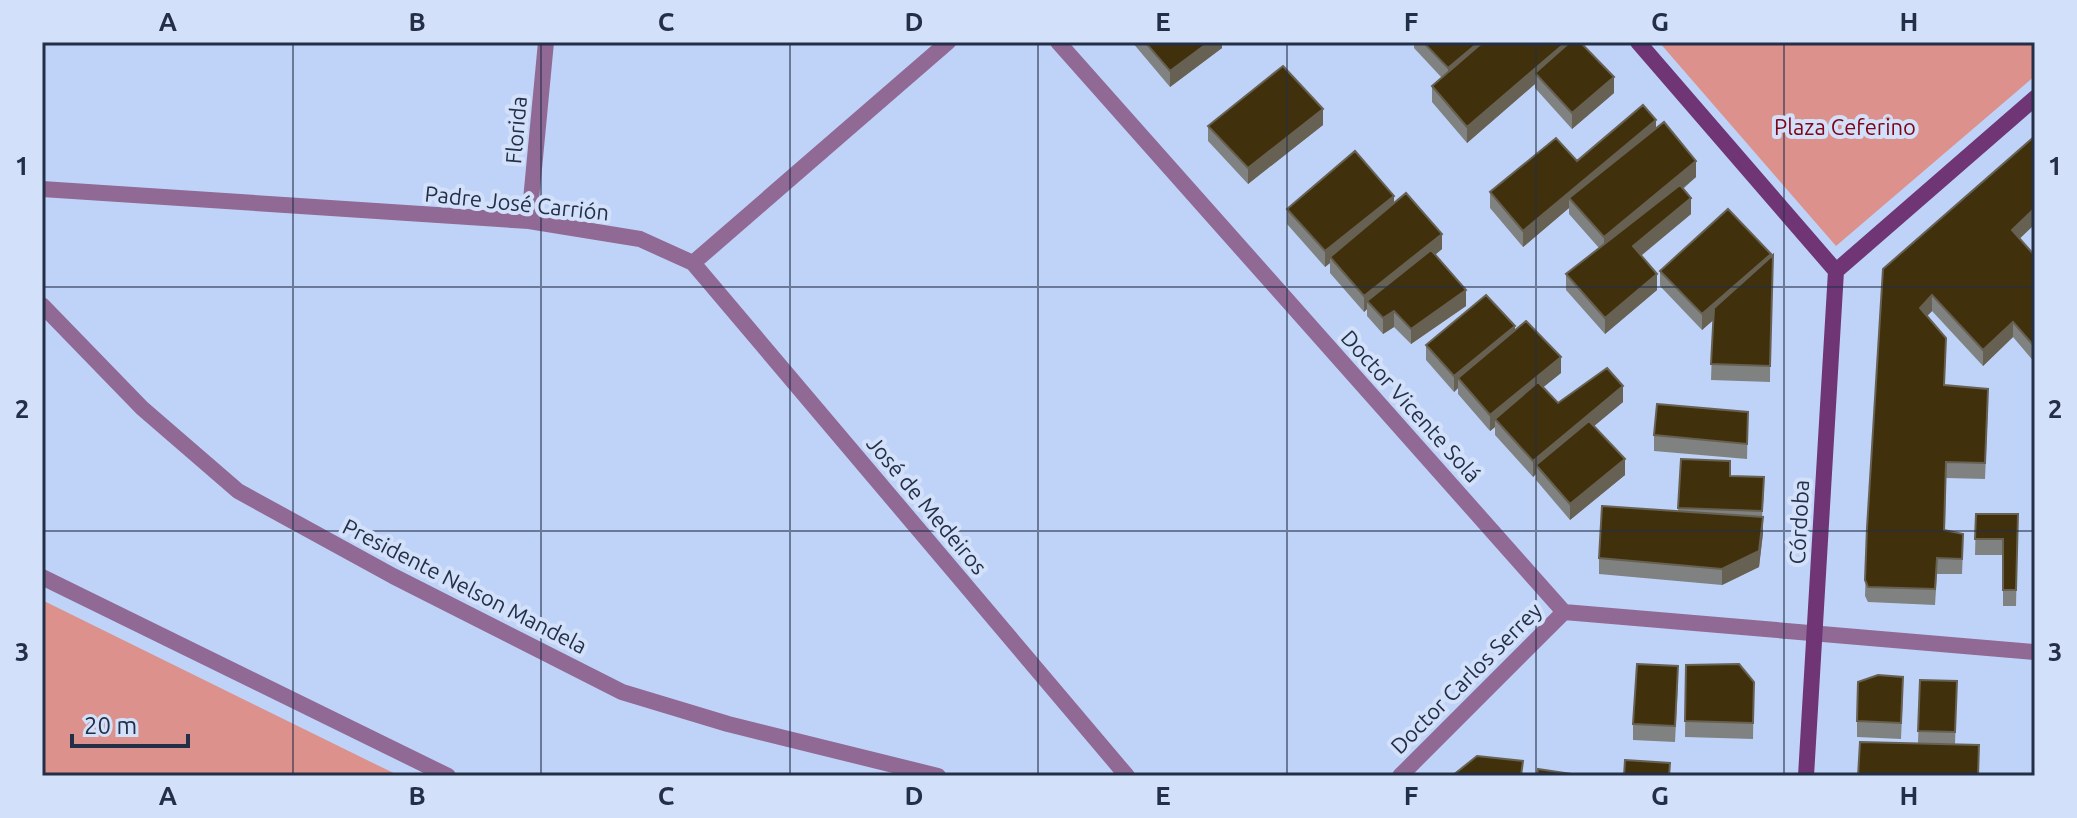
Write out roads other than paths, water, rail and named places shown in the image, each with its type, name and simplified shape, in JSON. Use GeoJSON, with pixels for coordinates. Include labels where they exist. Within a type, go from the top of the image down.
{"type":"FeatureCollection","features":[{"type":"Feature","properties":{"kind":"main road"},"geometry":{"type":"LineString","coordinates":[[1638,42],[1836,271],[2035,98]]}},
{"type":"Feature","properties":{"kind":"main road","name":"Córdoba"},"geometry":{"type":"LineString","coordinates":[[1806,776],[1836,271]]}},
{"type":"Feature","properties":{"kind":"street","name":"Florida"},"geometry":{"type":"LineString","coordinates":[[529,221],[546,42]]}},
{"type":"Feature","properties":{"kind":"street"},"geometry":{"type":"LineString","coordinates":[[693,263],[948,42]]}},
{"type":"Feature","properties":{"kind":"street","name":"Doctor Vicente Solá"},"geometry":{"type":"LineString","coordinates":[[1058,42],[1564,612]]}},
{"type":"Feature","properties":{"kind":"street","name":"Padre José Carrión"},"geometry":{"type":"LineString","coordinates":[[42,189],[529,221],[640,239],[693,263]]}},
{"type":"Feature","properties":{"kind":"street","name":"José de Medeiros"},"geometry":{"type":"LineString","coordinates":[[693,263],[1127,776]]}},
{"type":"Feature","properties":{"kind":"street","name":"Presidente Nelson Mandela"},"geometry":{"type":"LineString","coordinates":[[42,305],[142,408],[238,491],[393,576],[622,692],[728,724],[938,776]]}},
{"type":"Feature","properties":{"kind":"street"},"geometry":{"type":"LineString","coordinates":[[42,577],[448,776]]}},
{"type":"Feature","properties":{"kind":"street"},"geometry":{"type":"LineString","coordinates":[[1564,612],[2035,652]]}},
{"type":"Feature","properties":{"kind":"street","name":"Doctor Carlos Serrey"},"geometry":{"type":"LineString","coordinates":[[1400,776],[1564,612]]}},
{"type":"Feature","properties":{"kind":"park label","name":"Plaza Ceferino"},"geometry":{"type":"Point","coordinates":[1845,127]}}]}
